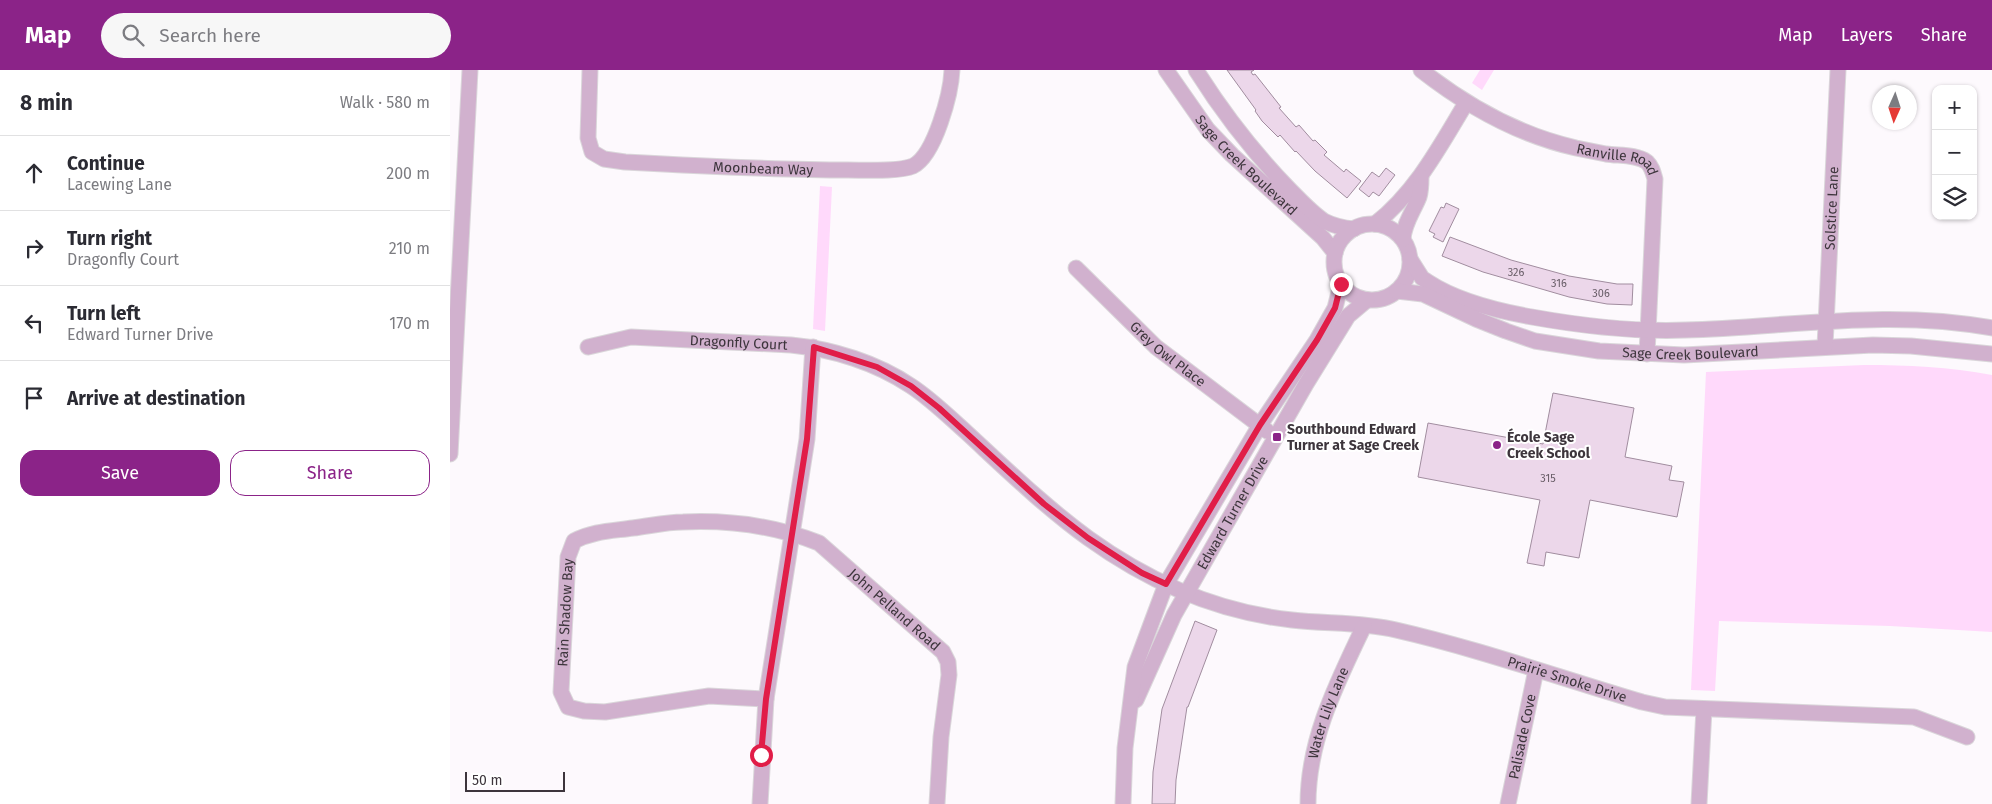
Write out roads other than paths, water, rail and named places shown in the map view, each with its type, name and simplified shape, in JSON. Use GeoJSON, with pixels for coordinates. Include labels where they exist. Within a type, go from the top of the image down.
{"type":"FeatureCollection","features":[{"type":"Feature","properties":{"kind":"street"},"geometry":{"type":"LineString","coordinates":[[450,454],[470,70]]}},
{"type":"Feature","properties":{"kind":"street","name":"Moonbeam Way"},"geometry":{"type":"LineString","coordinates":[[590,70],[588,138],[592,152],[604,159],[625,162],[780,169],[886,170],[912,166],[920,160],[927,150],[945,110],[952,70]]}},
{"type":"Feature","properties":{"kind":"street","name":"Sage Creek Boulevard"},"geometry":{"type":"LineString","coordinates":[[1166,70],[1208,130],[1232,155],[1322,238],[1335,253]]}},
{"type":"Feature","properties":{"kind":"street","name":"Sage Creek Boulevard"},"geometry":{"type":"LineString","coordinates":[[1196,70],[1228,116],[1280,180],[1304,204],[1324,220],[1340,227],[1354,229]]}},
{"type":"Feature","properties":{"kind":"street","name":"Ranville Road"},"geometry":{"type":"LineString","coordinates":[[1421,70],[1466,103],[1544,140],[1605,154],[1631,156],[1648,163],[1655,179],[1647,354]]}},
{"type":"Feature","properties":{"kind":"street","name":"Solstice Lane"},"geometry":{"type":"LineString","coordinates":[[1825,346],[1838,70]]}},
{"type":"Feature","properties":{"kind":"street"},"geometry":{"type":"LineString","coordinates":[[1375,224],[1394,207],[1421,177],[1466,103]]}},
{"type":"Feature","properties":{"kind":"street"},"geometry":{"type":"LineString","coordinates":[[1403,239],[1408,216],[1419,196],[1421,177]]}},
{"type":"Feature","properties":{"kind":"street"},"geometry":{"type":"LineString","coordinates":[[1375,224],[1385,226],[1395,231],[1403,239],[1408,249],[1410,259],[1409,274],[1397,291],[1383,299],[1367,300],[1353,295],[1341,284],[1336,272],[1335,253],[1342,239],[1354,229],[1358,226],[1375,224]]}},
{"type":"Feature","properties":{"kind":"street","name":"Sage Creek Boulevard"},"geometry":{"type":"LineString","coordinates":[[1410,259],[1422,278],[1473,302],[1506,312],[1580,325],[1648,330],[1686,330],[1826,321],[1906,320],[1992,328]]}},
{"type":"Feature","properties":{"kind":"street","name":"Grey Owl Place"},"geometry":{"type":"LineString","coordinates":[[1076,268],[1156,347],[1264,428]]}},
{"type":"Feature","properties":{"kind":"street","name":"Edward Turner Drive"},"geometry":{"type":"LineString","coordinates":[[1123,804],[1125,748],[1135,667],[1175,589],[1264,428],[1335,308],[1341,284]]}},
{"type":"Feature","properties":{"kind":"street","name":"Sage Creek Boulevard"},"geometry":{"type":"LineString","coordinates":[[1397,291],[1423,294],[1491,325],[1536,340],[1600,351],[1684,355],[1730,354],[1873,344],[1992,354]]}},
{"type":"Feature","properties":{"kind":"street","name":"Edward Turner Drive"},"geometry":{"type":"LineString","coordinates":[[1131,711],[1174,615],[1175,589],[1332,340],[1348,316],[1367,300]]}},
{"type":"Feature","properties":{"kind":"street","name":"Dragonfly Court"},"geometry":{"type":"LineString","coordinates":[[588,347],[631,337],[814,347],[877,367],[911,386],[939,408],[1044,504],[1088,538],[1142,573],[1175,589]]}},
{"type":"Feature","properties":{"kind":"street"},"geometry":{"type":"LineString","coordinates":[[760,804],[766,699],[794,533],[807,439],[814,347]]}},
{"type":"Feature","properties":{"kind":"street","name":"Rain Shadow Bay"},"geometry":{"type":"LineString","coordinates":[[766,699],[709,696],[605,712],[568,707],[561,692],[568,557],[574,541],[588,534],[682,522],[716,522],[758,526],[794,533]]}},
{"type":"Feature","properties":{"kind":"street","name":"John Pelland Road"},"geometry":{"type":"LineString","coordinates":[[794,533],[819,544],[836,557],[943,652],[948,662],[949,675],[941,737],[938,804]]}},
{"type":"Feature","properties":{"kind":"street","name":"Prairie Smoke Drive"},"geometry":{"type":"LineString","coordinates":[[1175,589],[1226,608],[1256,615],[1319,623],[1392,629],[1432,639],[1642,702],[1665,707],[1914,717],[1967,737]]}},
{"type":"Feature","properties":{"kind":"street","name":"Water Lily Lane"},"geometry":{"type":"LineString","coordinates":[[1308,804],[1312,763],[1319,730],[1338,680],[1364,626]]}},
{"type":"Feature","properties":{"kind":"street","name":"Palisade Cove"},"geometry":{"type":"LineString","coordinates":[[1508,804],[1536,670]]}},
{"type":"Feature","properties":{"kind":"street"},"geometry":{"type":"LineString","coordinates":[[1698,804],[1704,709]]}},
{"type":"Feature","properties":{"kind":"place","name":"Southbound Edward Turner at Sage Creek"},"geometry":{"type":"Point","coordinates":[1277,437]}},
{"type":"Feature","properties":{"kind":"place","name":"École Sage Creek School"},"geometry":{"type":"Point","coordinates":[1497,445]}}]}
